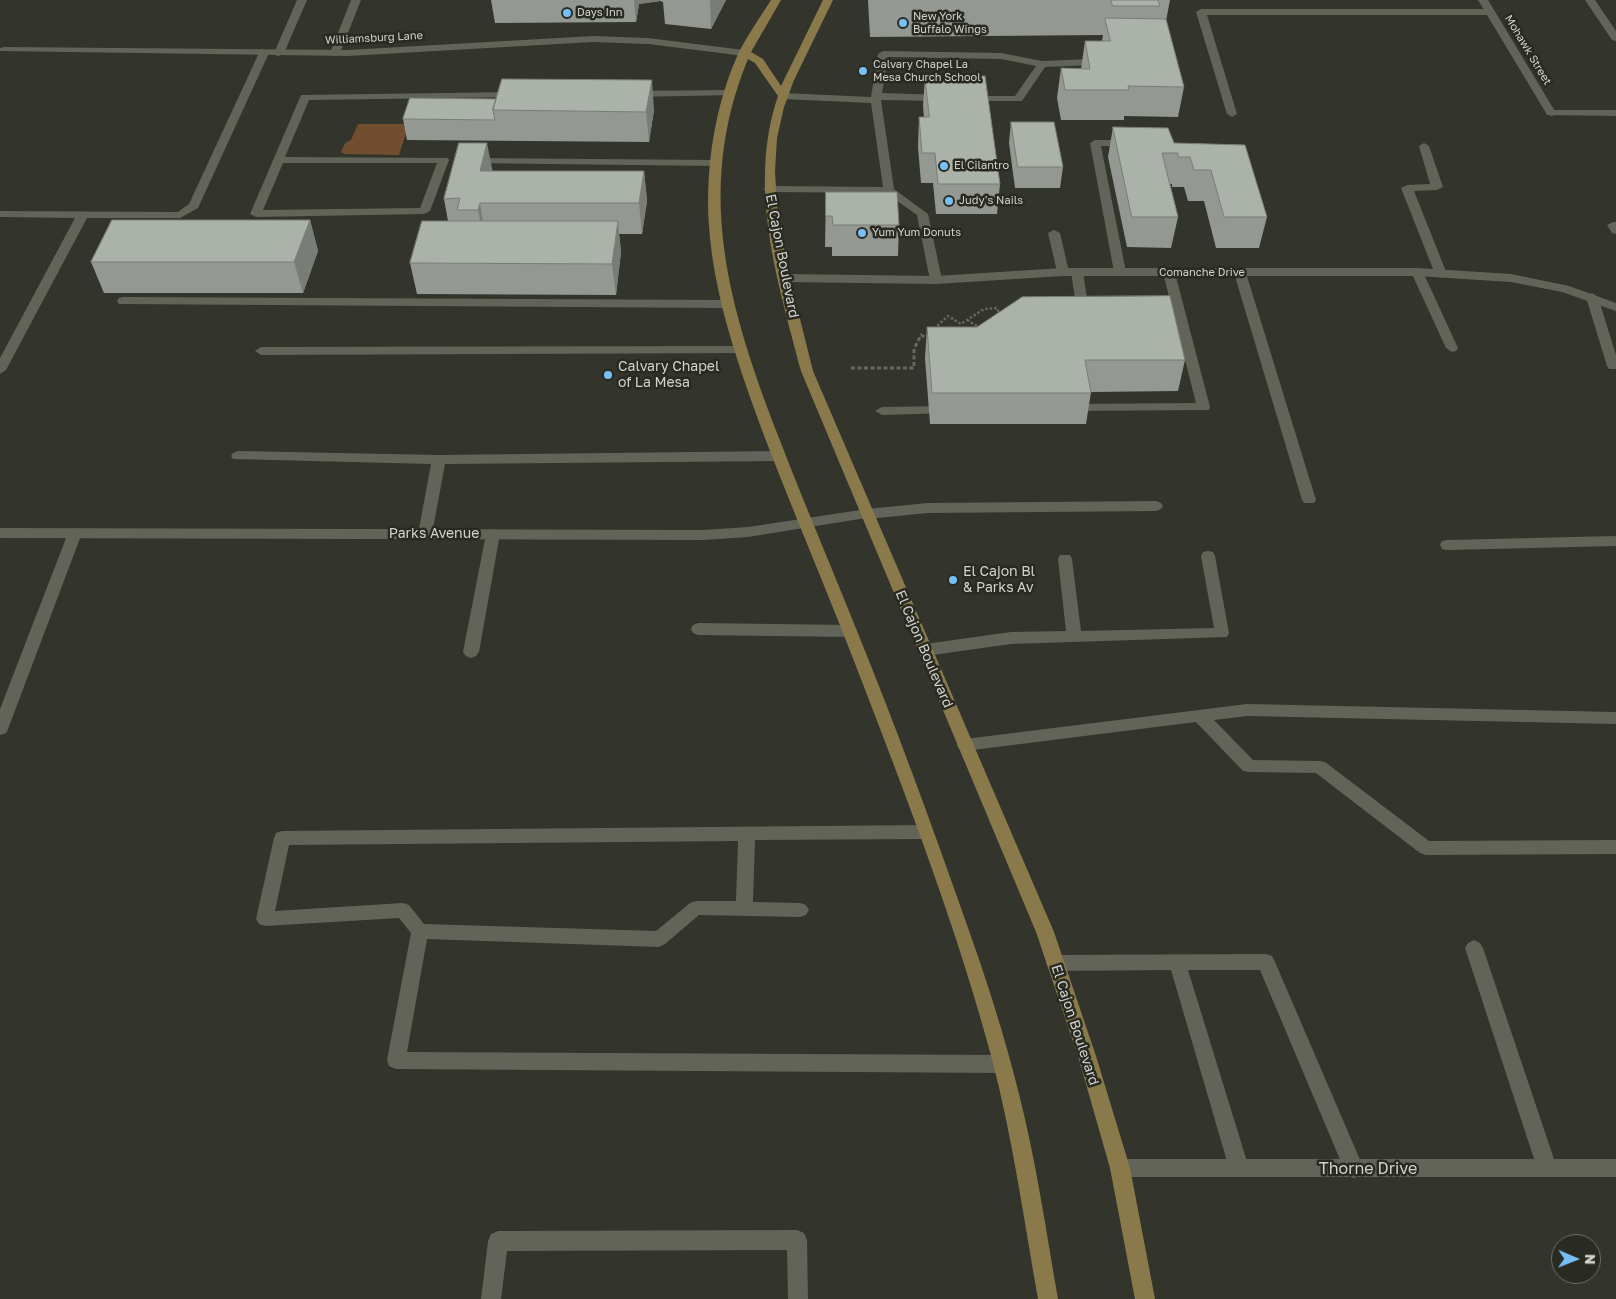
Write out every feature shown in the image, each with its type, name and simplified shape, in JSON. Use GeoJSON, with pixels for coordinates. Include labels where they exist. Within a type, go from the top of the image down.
{"type":"FeatureCollection","features":[{"type":"Feature","properties":{"kind":"main road"},"geometry":{"type":"LineString","coordinates":[[776,0],[744,53],[729,93],[719,132],[715,163],[715,226],[726,304],[740,350],[779,456],[850,631],[964,938],[1002,1064],[1025,1166],[1048,1299]]}},
{"type":"Feature","properties":{"kind":"main road","name":"El Cajon Boulevard"},"geometry":{"type":"LineString","coordinates":[[828,0],[783,96],[771,142],[769,189],[784,278],[808,371],[1045,932],[1087,1056],[1120,1168],[1145,1299]]}},
{"type":"Feature","properties":{"kind":"main road"},"geometry":{"type":"LineString","coordinates":[[744,53],[759,61],[783,96]]}},
{"type":"Feature","properties":{"kind":"street"},"geometry":{"type":"LineString","coordinates":[[279,53],[302,0]]}},
{"type":"Feature","properties":{"kind":"street"},"geometry":{"type":"LineString","coordinates":[[335,53],[356,0]]}},
{"type":"Feature","properties":{"kind":"street","name":"Mohawk Street"},"geometry":{"type":"LineString","coordinates":[[1483,0],[1551,113],[1616,113]]}},
{"type":"Feature","properties":{"kind":"street"},"geometry":{"type":"LineString","coordinates":[[1590,0],[1616,38]]}},
{"type":"Feature","properties":{"kind":"street"},"geometry":{"type":"LineString","coordinates":[[1232,114],[1201,12],[1490,12]]}},
{"type":"Feature","properties":{"kind":"street","name":"Williamsburg Lane"},"geometry":{"type":"LineString","coordinates":[[1,50],[335,53],[594,39],[648,41],[744,53]]}},
{"type":"Feature","properties":{"kind":"street"},"geometry":{"type":"LineString","coordinates":[[0,214],[180,215],[194,206],[264,53]]}},
{"type":"Feature","properties":{"kind":"street"},"geometry":{"type":"LineString","coordinates":[[889,190],[876,98],[883,54],[1001,56],[1042,64],[1092,62]]}},
{"type":"Feature","properties":{"kind":"street"},"geometry":{"type":"LineString","coordinates":[[783,96],[1018,99],[1042,64]]}},
{"type":"Feature","properties":{"kind":"street"},"geometry":{"type":"LineString","coordinates":[[620,94],[729,93]]}},
{"type":"Feature","properties":{"kind":"street"},"geometry":{"type":"LineString","coordinates":[[454,160],[424,211],[256,214],[305,97],[532,95]]}},
{"type":"Feature","properties":{"kind":"street"},"geometry":{"type":"LineString","coordinates":[[1120,272],[1095,143],[1143,144]]}},
{"type":"Feature","properties":{"kind":"street"},"geometry":{"type":"LineString","coordinates":[[1424,146],[1437,187],[1407,188],[1441,274]]}},
{"type":"Feature","properties":{"kind":"street"},"geometry":{"type":"LineString","coordinates":[[279,160],[715,163]]}},
{"type":"Feature","properties":{"kind":"street"},"geometry":{"type":"LineString","coordinates":[[769,189],[889,190],[922,214],[936,280]]}},
{"type":"Feature","properties":{"kind":"street"},"geometry":{"type":"LineString","coordinates":[[0,370],[83,214]]}},
{"type":"Feature","properties":{"kind":"street"},"geometry":{"type":"LineString","coordinates":[[1054,233],[1063,272]]}},
{"type":"Feature","properties":{"kind":"street","name":"Comanche Drive"},"geometry":{"type":"LineString","coordinates":[[784,278],[936,280],[1063,272],[1417,272],[1511,278],[1565,289],[1616,307]]}},
{"type":"Feature","properties":{"kind":"street"},"geometry":{"type":"LineString","coordinates":[[1077,272],[1086,334]]}},
{"type":"Feature","properties":{"kind":"street"},"geometry":{"type":"LineString","coordinates":[[1417,272],[1452,348]]}},
{"type":"Feature","properties":{"kind":"street"},"geometry":{"type":"LineString","coordinates":[[1058,409],[1097,404],[1204,407],[1169,273]]}},
{"type":"Feature","properties":{"kind":"street"},"geometry":{"type":"LineString","coordinates":[[1240,273],[1309,500]]}},
{"type":"Feature","properties":{"kind":"street"},"geometry":{"type":"LineString","coordinates":[[1592,298],[1613,366]]}},
{"type":"Feature","properties":{"kind":"street"},"geometry":{"type":"LineString","coordinates":[[124,301],[726,304]]}},
{"type":"Feature","properties":{"kind":"street"},"geometry":{"type":"LineString","coordinates":[[261,351],[740,350]]}},
{"type":"Feature","properties":{"kind":"street"},"geometry":{"type":"LineString","coordinates":[[882,411],[961,410]]}},
{"type":"Feature","properties":{"kind":"street"},"geometry":{"type":"LineString","coordinates":[[238,456],[438,460],[779,456]]}},
{"type":"Feature","properties":{"kind":"street"},"geometry":{"type":"LineString","coordinates":[[426,534],[438,460]]}},
{"type":"Feature","properties":{"kind":"street","name":"Parks Avenue"},"geometry":{"type":"LineString","coordinates":[[0,533],[703,535],[748,532],[867,514],[928,508],[1156,506]]}},
{"type":"Feature","properties":{"kind":"street"},"geometry":{"type":"LineString","coordinates":[[0,729],[75,533]]}},
{"type":"Feature","properties":{"kind":"street"},"geometry":{"type":"LineString","coordinates":[[471,652],[493,534]]}},
{"type":"Feature","properties":{"kind":"street"},"geometry":{"type":"LineString","coordinates":[[1447,546],[1616,541]]}},
{"type":"Feature","properties":{"kind":"street"},"geometry":{"type":"LineString","coordinates":[[925,650],[1011,638],[1222,633],[1208,556]]}},
{"type":"Feature","properties":{"kind":"street"},"geometry":{"type":"LineString","coordinates":[[1065,559],[1074,637]]}},
{"type":"Feature","properties":{"kind":"street"},"geometry":{"type":"LineString","coordinates":[[698,629],[850,631]]}},
{"type":"Feature","properties":{"kind":"street"},"geometry":{"type":"LineString","coordinates":[[965,745],[1247,710],[1616,718]]}},
{"type":"Feature","properties":{"kind":"street"},"geometry":{"type":"LineString","coordinates":[[1200,716],[1249,766],[1319,767],[1426,848],[1616,847]]}},
{"type":"Feature","properties":{"kind":"street"},"geometry":{"type":"LineString","coordinates":[[800,910],[696,908],[659,939],[420,931],[403,910],[264,919],[282,838],[926,832]]}},
{"type":"Feature","properties":{"kind":"street"},"geometry":{"type":"LineString","coordinates":[[744,909],[747,834]]}},
{"type":"Feature","properties":{"kind":"street"},"geometry":{"type":"LineString","coordinates":[[420,931],[396,1060],[1002,1064]]}},
{"type":"Feature","properties":{"kind":"street"},"geometry":{"type":"LineString","coordinates":[[1474,948],[1546,1168]]}},
{"type":"Feature","properties":{"kind":"street"},"geometry":{"type":"LineString","coordinates":[[1177,962],[1239,1168]]}},
{"type":"Feature","properties":{"kind":"street"},"geometry":{"type":"LineString","coordinates":[[1055,963],[1266,962],[1354,1169]]}},
{"type":"Feature","properties":{"kind":"street","name":"Thorne Drive"},"geometry":{"type":"LineString","coordinates":[[1120,1168],[1616,1168]]}},
{"type":"Feature","properties":{"kind":"street"},"geometry":{"type":"LineString","coordinates":[[491,1299],[498,1241],[797,1240],[798,1299]]}},
{"type":"Feature","properties":{"kind":"path"},"geometry":{"type":"LineString","coordinates":[[851,368],[914,368],[914,349],[921,336],[925,337],[948,316],[961,324],[984,309],[997,308],[1002,321]]}},
{"type":"Feature","properties":{"kind":"path"},"geometry":{"type":"LineString","coordinates":[[967,320],[983,330]]}},
{"type":"Feature","properties":{"kind":"shaded area"},"geometry":{"type":"Polygon","coordinates":[[[358,124],[409,124],[399,155],[345,154],[341,152],[345,143],[351,140],[358,124]]]}},
{"type":"Feature","properties":{"kind":"building"},"geometry":{"type":"Polygon","coordinates":[[[1111,0],[1158,0],[1160,6],[1113,6],[1111,0]]]}},
{"type":"Feature","properties":{"kind":"building"},"geometry":{"type":"Polygon","coordinates":[[[1105,18],[1166,19],[1184,87],[1128,86],[1129,90],[1065,90],[1061,68],[1090,69],[1085,41],[1110,41],[1105,18]]]}},
{"type":"Feature","properties":{"kind":"building"},"geometry":{"type":"Polygon","coordinates":[[[925,76],[985,76],[1000,184],[938,184],[935,153],[922,153],[919,117],[929,117],[925,76]]]}},
{"type":"Feature","properties":{"kind":"building"},"geometry":{"type":"Polygon","coordinates":[[[502,79],[652,80],[646,112],[493,110],[502,79]]]}},
{"type":"Feature","properties":{"kind":"building"},"geometry":{"type":"Polygon","coordinates":[[[410,98],[496,99],[493,110],[495,120],[403,119],[410,98]]]}},
{"type":"Feature","properties":{"kind":"building"},"geometry":{"type":"Polygon","coordinates":[[[1011,122],[1054,122],[1063,167],[1018,167],[1011,122]]]}},
{"type":"Feature","properties":{"kind":"building"},"geometry":{"type":"Polygon","coordinates":[[[1113,127],[1168,128],[1174,143],[1245,145],[1267,217],[1224,217],[1211,170],[1194,170],[1190,157],[1178,157],[1178,153],[1162,153],[1178,217],[1132,217],[1113,127]]]}},
{"type":"Feature","properties":{"kind":"building"},"geometry":{"type":"Polygon","coordinates":[[[459,143],[487,143],[480,171],[644,171],[639,203],[480,203],[478,210],[457,210],[460,198],[444,199],[459,143]]]}},
{"type":"Feature","properties":{"kind":"building"},"geometry":{"type":"Polygon","coordinates":[[[826,192],[897,192],[899,225],[833,225],[832,216],[826,216],[826,192]]]}},
{"type":"Feature","properties":{"kind":"building"},"geometry":{"type":"Polygon","coordinates":[[[112,220],[310,220],[294,262],[91,262],[112,220]]]}},
{"type":"Feature","properties":{"kind":"building"},"geometry":{"type":"Polygon","coordinates":[[[422,221],[618,221],[612,264],[410,263],[422,221]]]}},
{"type":"Feature","properties":{"kind":"building"},"geometry":{"type":"Polygon","coordinates":[[[1170,296],[1185,360],[1085,360],[1091,393],[932,393],[927,327],[977,327],[1022,297],[1170,296]]]}},
{"type":"Feature","properties":{"kind":"place","name":"Days Inn"},"geometry":{"type":"Point","coordinates":[567,13]}},
{"type":"Feature","properties":{"kind":"place","name":"New York Buffalo Wings"},"geometry":{"type":"Point","coordinates":[903,23]}},
{"type":"Feature","properties":{"kind":"place","name":"Calvary Chapel La Mesa Church School"},"geometry":{"type":"Point","coordinates":[863,71]}},
{"type":"Feature","properties":{"kind":"place","name":"El Cilantro"},"geometry":{"type":"Point","coordinates":[944,166]}},
{"type":"Feature","properties":{"kind":"place","name":"Judy's Nails"},"geometry":{"type":"Point","coordinates":[949,201]}},
{"type":"Feature","properties":{"kind":"place","name":"Yum Yum Donuts"},"geometry":{"type":"Point","coordinates":[862,233]}},
{"type":"Feature","properties":{"kind":"place","name":"Calvary Chapel of La Mesa"},"geometry":{"type":"Point","coordinates":[608,375]}},
{"type":"Feature","properties":{"kind":"place","name":"El Cajon Bl & Parks Av"},"geometry":{"type":"Point","coordinates":[953,580]}}]}
